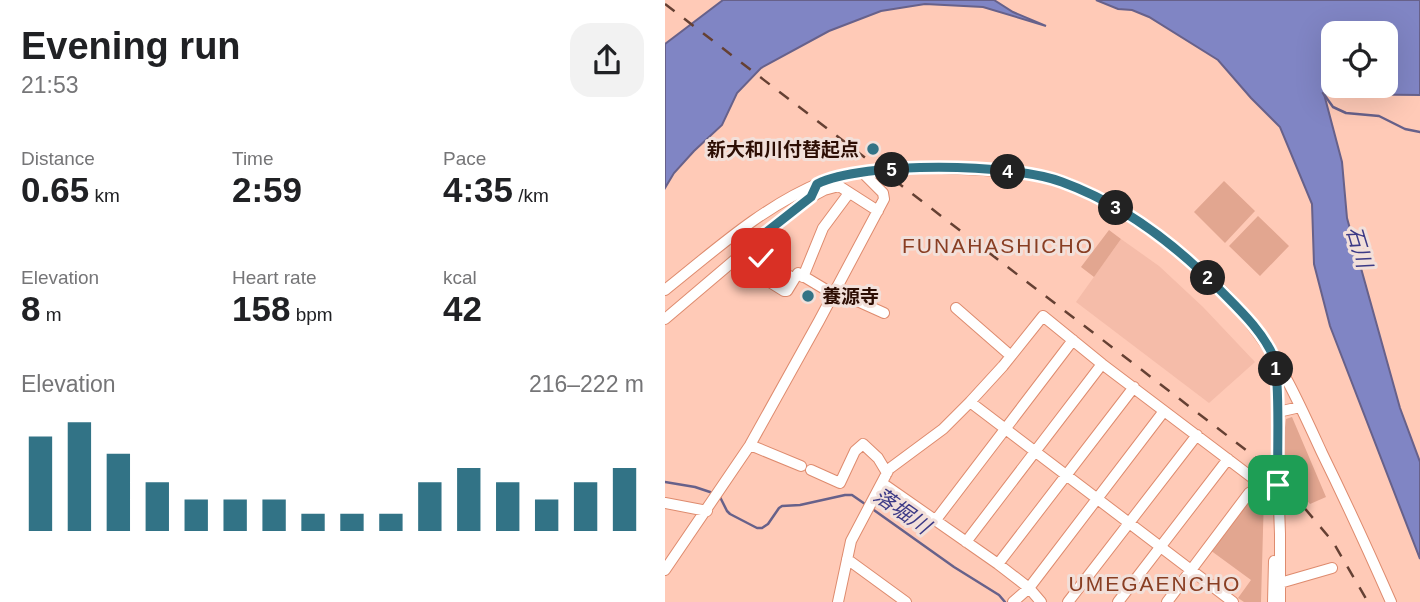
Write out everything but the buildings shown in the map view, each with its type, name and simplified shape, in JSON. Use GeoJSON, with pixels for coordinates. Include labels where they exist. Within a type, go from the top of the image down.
{"type":"FeatureCollection","features":[{"type":"Feature","properties":{"kind":"street"},"geometry":{"type":"LineString","coordinates":[[665,290],[763,214],[817,184],[844,175],[924,168],[988,170],[1059,180],[1122,211],[1150,230],[1198,268],[1243,314],[1266,344],[1300,407],[1391,602]]}},
{"type":"Feature","properties":{"kind":"street"},"geometry":{"type":"LineString","coordinates":[[665,570],[750,444],[884,199],[883,193],[862,172]]}},
{"type":"Feature","properties":{"kind":"street"},"geometry":{"type":"LineString","coordinates":[[811,197],[817,184]]}},
{"type":"Feature","properties":{"kind":"street"},"geometry":{"type":"LineString","coordinates":[[665,319],[811,197],[839,186],[877,211]]}},
{"type":"Feature","properties":{"kind":"street"},"geometry":{"type":"LineString","coordinates":[[768,281],[784,292],[799,278],[823,228],[849,192]]}},
{"type":"Feature","properties":{"kind":"street"},"geometry":{"type":"LineString","coordinates":[[764,234],[767,246],[761,258],[799,278],[884,313]]}},
{"type":"Feature","properties":{"kind":"street"},"geometry":{"type":"LineString","coordinates":[[956,308],[1011,356]]}},
{"type":"Feature","properties":{"kind":"street"},"geometry":{"type":"LineString","coordinates":[[838,602],[851,541],[889,469],[943,429],[1011,356],[1043,316],[1254,479],[1257,488],[1249,494],[1167,602]]}},
{"type":"Feature","properties":{"kind":"street"},"geometry":{"type":"LineString","coordinates":[[935,521],[1073,340]]}},
{"type":"Feature","properties":{"kind":"street"},"geometry":{"type":"LineString","coordinates":[[1275,360],[1279,412],[1280,602]]}},
{"type":"Feature","properties":{"kind":"street"},"geometry":{"type":"LineString","coordinates":[[966,542],[1102,364]]}},
{"type":"Feature","properties":{"kind":"street"},"geometry":{"type":"LineString","coordinates":[[998,564],[1134,387]]}},
{"type":"Feature","properties":{"kind":"street"},"geometry":{"type":"LineString","coordinates":[[970,402],[1130,522],[1220,598],[1233,602]]}},
{"type":"Feature","properties":{"kind":"street"},"geometry":{"type":"LineString","coordinates":[[1279,412],[1300,407]]}},
{"type":"Feature","properties":{"kind":"street"},"geometry":{"type":"LineString","coordinates":[[1013,602],[1028,588],[1164,411]]}},
{"type":"Feature","properties":{"kind":"street"},"geometry":{"type":"LineString","coordinates":[[1067,602],[1197,435]]}},
{"type":"Feature","properties":{"kind":"street"},"geometry":{"type":"LineString","coordinates":[[750,444],[801,466]]}},
{"type":"Feature","properties":{"kind":"street"},"geometry":{"type":"LineString","coordinates":[[811,470],[840,484],[855,451],[863,444],[878,458],[885,478],[935,521],[998,564],[1041,602]]}},
{"type":"Feature","properties":{"kind":"street"},"geometry":{"type":"LineString","coordinates":[[1118,602],[1228,459]]}},
{"type":"Feature","properties":{"kind":"street"},"geometry":{"type":"LineString","coordinates":[[665,517],[667,503],[707,511]]}},
{"type":"Feature","properties":{"kind":"street"},"geometry":{"type":"LineString","coordinates":[[1273,602],[1274,546],[1280,534]]}},
{"type":"Feature","properties":{"kind":"street"},"geometry":{"type":"LineString","coordinates":[[847,559],[906,602]]}},
{"type":"Feature","properties":{"kind":"street"},"geometry":{"type":"LineString","coordinates":[[1280,583],[1332,568]]}},
{"type":"Feature","properties":{"kind":"shaded area"},"geometry":{"type":"Polygon","coordinates":[[[1224,181],[1255,211],[1225,243],[1194,212],[1224,181]]]}},
{"type":"Feature","properties":{"kind":"shaded area"},"geometry":{"type":"Polygon","coordinates":[[[1258,216],[1289,246],[1260,276],[1229,246],[1258,216]]]}},
{"type":"Feature","properties":{"kind":"shaded area"},"geometry":{"type":"Polygon","coordinates":[[[1109,230],[1121,239],[1094,277],[1081,267],[1109,230]]]}},
{"type":"Feature","properties":{"kind":"shaded area"},"geometry":{"type":"Polygon","coordinates":[[[1121,239],[1159,266],[1203,307],[1255,362],[1209,403],[1076,302],[1121,239]]]}},
{"type":"Feature","properties":{"kind":"shaded area"},"geometry":{"type":"Polygon","coordinates":[[[1292,417],[1326,497],[1310,504],[1280,471],[1286,419],[1292,417]]]}},
{"type":"Feature","properties":{"kind":"shaded area"},"geometry":{"type":"Polygon","coordinates":[[[1264,495],[1261,602],[1244,602],[1238,598],[1251,580],[1210,550],[1250,498],[1264,495]]]}},
{"type":"Feature","properties":{"kind":"water"},"geometry":{"type":"Polygon","coordinates":[[[723,0],[994,0],[1013,12],[1046,26],[983,7],[925,4],[881,11],[829,31],[761,68],[737,93],[722,125],[674,173],[665,188],[665,44],[723,0]]]}},
{"type":"Feature","properties":{"kind":"water"},"geometry":{"type":"Polygon","coordinates":[[[1096,0],[1420,0],[1420,95],[1398,95],[1398,21],[1321,21],[1321,98],[1325,98],[1342,162],[1347,218],[1400,408],[1420,462],[1420,559],[1330,326],[1314,264],[1312,204],[1280,127],[1218,60],[1149,17],[1132,10],[1118,9],[1096,0]]]}},
{"type":"Feature","properties":{"kind":"waterway"},"geometry":{"type":"LineString","coordinates":[[1327,98],[1333,107],[1346,113],[1379,116],[1405,129],[1420,132]]}},
{"type":"Feature","properties":{"kind":"waterway","name":"落堀川"},"geometry":{"type":"LineString","coordinates":[[665,482],[713,493]]}},
{"type":"Feature","properties":{"kind":"waterway","name":"落堀川"},"geometry":{"type":"LineString","coordinates":[[719,495],[730,514],[757,528],[768,524],[782,506],[800,505],[845,495],[852,495],[865,504]]}},
{"type":"Feature","properties":{"kind":"waterway","name":"落堀川"},"geometry":{"type":"LineString","coordinates":[[871,508],[954,567],[999,595],[1005,602]]}},
{"type":"Feature","properties":{"kind":"railway"},"geometry":{"type":"LineString","coordinates":[[665,4],[1259,460],[1286,486],[1333,542],[1368,602]]}},
{"type":"Feature","properties":{"kind":"place","name":"新大和川付替起点"},"geometry":{"type":"Point","coordinates":[873,149]}},
{"type":"Feature","properties":{"kind":"place","name":"養源寺"},"geometry":{"type":"Point","coordinates":[808,296]}},
{"type":"Feature","properties":{"kind":"district","name":"FUNAHASHICHO"},"geometry":{"type":"Point","coordinates":[998,246]}},
{"type":"Feature","properties":{"kind":"district","name":"UMEGAENCHO"},"geometry":{"type":"Point","coordinates":[1155,584]}},
{"type":"Feature","properties":{"kind":"route"},"geometry":{"type":"LineString","coordinates":[[761,258],[767,246],[764,234],[811,197],[817,184],[844,175],[924,168],[988,170],[1059,180],[1094,195],[1150,230],[1198,268],[1243,314],[1266,344],[1277,370],[1278,485]]}},
{"type":"Feature","properties":{"kind":"water label","name":"石川"},"geometry":{"type":"Point","coordinates":[1359,247]}}]}
